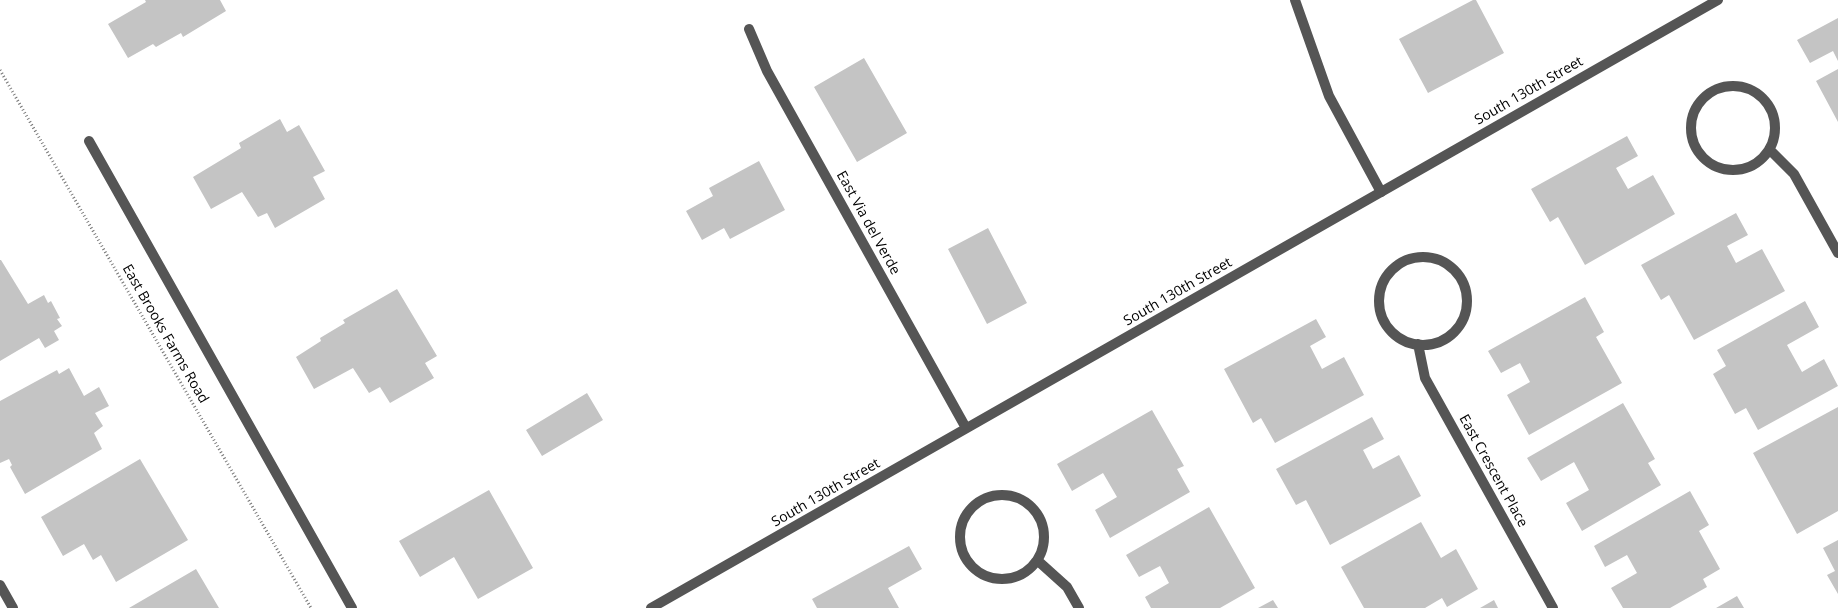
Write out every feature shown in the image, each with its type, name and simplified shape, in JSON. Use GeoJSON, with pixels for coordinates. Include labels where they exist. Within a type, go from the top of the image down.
{"type":"FeatureCollection","features":[{"type":"Feature","properties":{"kind":"street"},"geometry":{"type":"LineString","coordinates":[[1295,0],[1329,96],[1381,192]]}},
{"type":"Feature","properties":{"kind":"street","name":"South 130th Street"},"geometry":{"type":"LineString","coordinates":[[651,608],[1718,0]]}},
{"type":"Feature","properties":{"kind":"street","name":"East Via del Verde"},"geometry":{"type":"LineString","coordinates":[[749,29],[766,71],[966,428]]}},
{"type":"Feature","properties":{"kind":"street"},"geometry":{"type":"LineString","coordinates":[[1725,86],[1738,86],[1752,90],[1763,98],[1771,110],[1775,124],[1774,138],[1770,150],[1761,161],[1748,168],[1735,171],[1720,169],[1708,163],[1698,153],[1692,140],[1690,126],[1694,112],[1701,100],[1712,91],[1725,86]]}},
{"type":"Feature","properties":{"kind":"street"},"geometry":{"type":"LineString","coordinates":[[89,141],[352,608]]}},
{"type":"Feature","properties":{"kind":"street"},"geometry":{"type":"LineString","coordinates":[[1770,150],[1794,174],[1838,253]]}},
{"type":"Feature","properties":{"kind":"street"},"geometry":{"type":"LineString","coordinates":[[1419,257],[1433,258],[1446,263],[1460,277],[1467,295],[1467,308],[1462,321],[1454,332],[1444,340],[1431,344],[1418,344],[1404,340],[1393,332],[1384,321],[1380,307],[1380,293],[1385,279],[1393,268],[1405,260],[1419,257]]}},
{"type":"Feature","properties":{"kind":"street","name":"East Crescent Place"},"geometry":{"type":"LineString","coordinates":[[1418,344],[1425,378],[1553,608]]}},
{"type":"Feature","properties":{"kind":"street"},"geometry":{"type":"LineString","coordinates":[[995,496],[1007,496],[1019,499],[1037,515],[1042,526],[1044,538],[1037,560],[1027,571],[1015,577],[1000,580],[974,570],[965,558],[960,545],[960,530],[965,517],[974,506],[984,499],[995,496]]}},
{"type":"Feature","properties":{"kind":"street"},"geometry":{"type":"LineString","coordinates":[[1037,560],[1067,587],[1079,608]]}},
{"type":"Feature","properties":{"kind":"street"},"geometry":{"type":"LineString","coordinates":[[0,585],[13,608]]}},
{"type":"Feature","properties":{"kind":"path","name":"East Brooks Farms Road"},"geometry":{"type":"LineString","coordinates":[[0,70],[310,608]]}},
{"type":"Feature","properties":{"kind":"building"},"geometry":{"type":"Polygon","coordinates":[[[145,0],[220,0],[226,11],[183,37],[181,33],[156,47],[153,44],[128,58],[108,24],[146,2],[145,0]]]}},
{"type":"Feature","properties":{"kind":"building"},"geometry":{"type":"Polygon","coordinates":[[[1476,0],[1504,53],[1428,93],[1399,39],[1476,0]]]}},
{"type":"Feature","properties":{"kind":"building"},"geometry":{"type":"Polygon","coordinates":[[[1838,18],[1838,61],[1833,51],[1810,63],[1797,40],[1838,18]]]}},
{"type":"Feature","properties":{"kind":"building"},"geometry":{"type":"Polygon","coordinates":[[[864,58],[907,133],[857,162],[814,87],[864,58]]]}},
{"type":"Feature","properties":{"kind":"building"},"geometry":{"type":"Polygon","coordinates":[[[1838,69],[1838,122],[1816,81],[1838,69]]]}},
{"type":"Feature","properties":{"kind":"building"},"geometry":{"type":"Polygon","coordinates":[[[280,119],[287,132],[299,125],[325,171],[313,177],[325,199],[275,228],[267,213],[258,217],[242,192],[211,209],[193,177],[241,148],[239,143],[280,119]]]}},
{"type":"Feature","properties":{"kind":"building"},"geometry":{"type":"Polygon","coordinates":[[[1627,136],[1638,156],[1616,168],[1628,189],[1653,175],[1675,214],[1585,265],[1558,217],[1550,222],[1531,189],[1627,136]]]}},
{"type":"Feature","properties":{"kind":"building"},"geometry":{"type":"Polygon","coordinates":[[[759,161],[785,210],[730,239],[724,228],[702,240],[686,211],[713,196],[709,188],[759,161]]]}},
{"type":"Feature","properties":{"kind":"building"},"geometry":{"type":"Polygon","coordinates":[[[1736,213],[1748,235],[1727,246],[1736,263],[1762,249],[1785,291],[1694,340],[1669,295],[1661,300],[1641,265],[1736,213]]]}},
{"type":"Feature","properties":{"kind":"building"},"geometry":{"type":"Polygon","coordinates":[[[988,228],[1027,303],[987,324],[948,249],[988,228]]]}},
{"type":"Feature","properties":{"kind":"building"},"geometry":{"type":"Polygon","coordinates":[[[0,260],[28,304],[44,295],[48,303],[51,301],[60,318],[57,319],[62,326],[54,331],[59,340],[45,348],[39,338],[0,361],[0,260]]]}},
{"type":"Feature","properties":{"kind":"building"},"geometry":{"type":"Polygon","coordinates":[[[397,289],[437,356],[425,363],[434,378],[390,403],[380,387],[369,393],[353,368],[314,389],[296,357],[321,341],[320,338],[345,323],[343,320],[397,289]]]}},
{"type":"Feature","properties":{"kind":"building"},"geometry":{"type":"Polygon","coordinates":[[[1585,297],[1604,332],[1596,337],[1622,383],[1529,435],[1507,395],[1530,382],[1520,363],[1501,373],[1488,351],[1585,297]]]}},
{"type":"Feature","properties":{"kind":"building"},"geometry":{"type":"Polygon","coordinates":[[[1805,301],[1819,327],[1787,345],[1802,372],[1824,359],[1838,386],[1758,430],[1746,408],[1735,414],[1713,374],[1726,366],[1717,350],[1805,301]]]}},
{"type":"Feature","properties":{"kind":"building"},"geometry":{"type":"Polygon","coordinates":[[[1316,319],[1326,337],[1310,346],[1322,369],[1344,357],[1364,395],[1275,443],[1261,418],[1253,423],[1224,369],[1316,319]]]}},
{"type":"Feature","properties":{"kind":"building"},"geometry":{"type":"Polygon","coordinates":[[[69,368],[84,396],[99,387],[109,406],[95,413],[103,426],[94,433],[102,449],[25,494],[10,467],[12,465],[9,459],[0,463],[0,401],[57,370],[59,374],[69,368]]]}},
{"type":"Feature","properties":{"kind":"building"},"geometry":{"type":"Polygon","coordinates":[[[587,393],[603,420],[542,456],[526,430],[587,393]]]}},
{"type":"Feature","properties":{"kind":"building"},"geometry":{"type":"Polygon","coordinates":[[[1623,403],[1655,459],[1648,463],[1661,485],[1582,531],[1566,503],[1589,490],[1574,462],[1541,481],[1527,458],[1623,403]]]}},
{"type":"Feature","properties":{"kind":"building"},"geometry":{"type":"Polygon","coordinates":[[[1838,407],[1838,511],[1797,534],[1753,453],[1838,407]]]}},
{"type":"Feature","properties":{"kind":"building"},"geometry":{"type":"Polygon","coordinates":[[[1152,410],[1184,466],[1177,469],[1190,492],[1110,538],[1095,510],[1117,497],[1103,473],[1072,491],[1057,464],[1152,410]]]}},
{"type":"Feature","properties":{"kind":"building"},"geometry":{"type":"Polygon","coordinates":[[[1372,417],[1384,439],[1363,450],[1373,469],[1399,455],[1421,496],[1330,545],[1306,500],[1296,505],[1276,469],[1372,417]]]}},
{"type":"Feature","properties":{"kind":"building"},"geometry":{"type":"Polygon","coordinates":[[[140,459],[188,540],[116,582],[101,555],[93,560],[84,544],[63,556],[41,517],[140,459]]]}},
{"type":"Feature","properties":{"kind":"building"},"geometry":{"type":"Polygon","coordinates":[[[489,490],[533,568],[478,599],[454,557],[420,577],[399,541],[489,490]]]}},
{"type":"Feature","properties":{"kind":"building"},"geometry":{"type":"Polygon","coordinates":[[[1690,491],[1709,525],[1699,531],[1720,569],[1703,579],[1707,587],[1670,608],[1623,608],[1611,588],[1637,573],[1627,555],[1605,567],[1594,546],[1690,491]]]}},
{"type":"Feature","properties":{"kind":"building"},"geometry":{"type":"Polygon","coordinates":[[[1209,507],[1255,588],[1220,608],[1151,608],[1145,597],[1169,583],[1160,566],[1139,577],[1126,555],[1209,507]]]}},
{"type":"Feature","properties":{"kind":"building"},"geometry":{"type":"Polygon","coordinates":[[[1421,522],[1441,558],[1456,549],[1478,589],[1447,607],[1442,598],[1425,608],[1364,608],[1341,567],[1421,522]]]}},
{"type":"Feature","properties":{"kind":"building"},"geometry":{"type":"Polygon","coordinates":[[[1838,540],[1838,594],[1827,575],[1835,571],[1823,548],[1838,540]]]}},
{"type":"Feature","properties":{"kind":"building"},"geometry":{"type":"Polygon","coordinates":[[[909,546],[922,569],[888,588],[899,608],[817,608],[812,599],[909,546]]]}},
{"type":"Feature","properties":{"kind":"building"},"geometry":{"type":"Polygon","coordinates":[[[196,569],[219,608],[129,608],[196,569]]]}},
{"type":"Feature","properties":{"kind":"building"},"geometry":{"type":"Polygon","coordinates":[[[1737,596],[1744,608],[1716,608],[1737,596]]]}},
{"type":"Feature","properties":{"kind":"building"},"geometry":{"type":"Polygon","coordinates":[[[1273,600],[1278,608],[1258,608],[1273,600]]]}},
{"type":"Feature","properties":{"kind":"building"},"geometry":{"type":"Polygon","coordinates":[[[1494,600],[1498,608],[1480,608],[1494,600]]]}}]}
